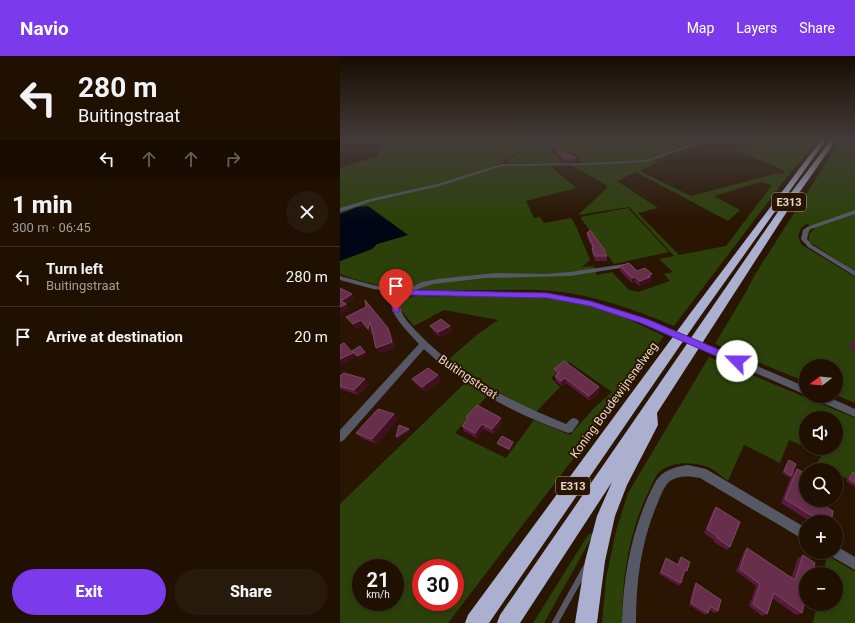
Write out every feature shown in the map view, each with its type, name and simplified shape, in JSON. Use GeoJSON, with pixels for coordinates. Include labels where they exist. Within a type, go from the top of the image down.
{"type":"FeatureCollection","features":[{"type":"Feature","properties":{"kind":"highway","name":"Koning Boudewijnsnelweg"},"geometry":{"type":"LineString","coordinates":[[476,623],[693,318],[804,166]]}},
{"type":"Feature","properties":{"kind":"highway","name":"E313"},"geometry":{"type":"LineString","coordinates":[[508,623],[649,410],[815,166]]}},
{"type":"Feature","properties":{"kind":"highway"},"geometry":{"type":"LineString","coordinates":[[586,623],[590,587],[606,516],[622,480],[651,425],[649,410]]}},
{"type":"Feature","properties":{"kind":"street"},"geometry":{"type":"LineString","coordinates":[[340,210],[372,200],[438,185],[495,166]]}},
{"type":"Feature","properties":{"kind":"street"},"geometry":{"type":"LineString","coordinates":[[855,212],[809,228],[806,230],[804,239],[810,246],[855,274]]}},
{"type":"Feature","properties":{"kind":"street"},"geometry":{"type":"LineString","coordinates":[[407,292],[429,282],[494,275],[562,275],[625,266]]}},
{"type":"Feature","properties":{"kind":"street"},"geometry":{"type":"LineString","coordinates":[[340,278],[373,287],[407,292],[547,295],[590,304],[644,321],[799,388]]}},
{"type":"Feature","properties":{"kind":"street","name":"Buitingstraat"},"geometry":{"type":"LineString","coordinates":[[407,292],[396,306],[396,310],[423,345],[447,365],[502,400],[541,419],[568,429],[574,422]]}},
{"type":"Feature","properties":{"kind":"street"},"geometry":{"type":"LineString","coordinates":[[340,437],[411,356],[423,345]]}},
{"type":"Feature","properties":{"kind":"street"},"geometry":{"type":"LineString","coordinates":[[833,403],[855,413]]}},
{"type":"Feature","properties":{"kind":"street"},"geometry":{"type":"LineString","coordinates":[[629,623],[629,598],[634,554],[648,509],[666,478],[679,471],[690,470],[702,473],[799,531]]}},
{"type":"Feature","properties":{"kind":"street"},"geometry":{"type":"LineString","coordinates":[[843,557],[855,564]]}},
{"type":"Feature","properties":{"kind":"lane"},"geometry":{"type":"LineString","coordinates":[[555,623],[600,540]]}},
{"type":"Feature","properties":{"kind":"green space"},"geometry":{"type":"Polygon","coordinates":[[[345,166],[494,166],[470,175],[340,209],[340,168],[345,166]]]}},
{"type":"Feature","properties":{"kind":"green space"},"geometry":{"type":"Polygon","coordinates":[[[499,166],[551,166],[576,188],[526,201],[534,218],[540,217],[544,223],[571,218],[576,226],[590,260],[582,267],[594,266],[597,275],[612,272],[629,290],[638,292],[670,281],[664,274],[673,272],[659,259],[674,256],[629,207],[578,215],[607,188],[606,185],[574,166],[649,166],[640,171],[691,196],[778,173],[782,174],[785,171],[775,166],[796,166],[674,326],[625,307],[557,291],[413,290],[364,282],[340,274],[340,261],[372,249],[377,244],[408,235],[358,207],[340,214],[340,212],[366,202],[423,189],[499,166]],[[636,172],[617,181],[658,208],[638,213],[679,255],[726,246],[772,185],[761,182],[714,196],[740,210],[728,221],[636,172]]]}},
{"type":"Feature","properties":{"kind":"green space"},"geometry":{"type":"Polygon","coordinates":[[[824,166],[855,166],[855,271],[809,242],[809,234],[815,228],[806,224],[801,228],[798,237],[802,245],[855,277],[855,403],[843,398],[843,359],[799,359],[799,379],[715,344],[754,276],[824,166]]]}},
{"type":"Feature","properties":{"kind":"green space"},"geometry":{"type":"Polygon","coordinates":[[[628,208],[669,252],[614,264],[580,217],[628,208]]]}},
{"type":"Feature","properties":{"kind":"green space"},"geometry":{"type":"Polygon","coordinates":[[[416,296],[514,296],[563,300],[611,312],[664,336],[599,425],[464,602],[464,559],[412,559],[412,611],[457,611],[448,623],[340,623],[340,504],[466,382],[487,396],[455,433],[506,458],[534,420],[570,435],[594,408],[612,392],[569,362],[551,378],[560,387],[536,412],[491,387],[449,359],[478,334],[498,320],[444,310],[414,326],[400,309],[401,303],[409,297],[416,296]]]}},
{"type":"Feature","properties":{"kind":"green space"},"geometry":{"type":"Polygon","coordinates":[[[709,357],[799,395],[799,403],[819,403],[838,411],[799,411],[799,444],[789,440],[780,463],[744,445],[728,481],[711,468],[689,463],[673,465],[658,473],[643,505],[632,537],[623,588],[622,623],[602,623],[606,579],[616,531],[628,493],[709,357]]]}},
{"type":"Feature","properties":{"kind":"green space"},"geometry":{"type":"Polygon","coordinates":[[[843,413],[855,418],[855,483],[843,477],[843,463],[817,463],[821,455],[843,455],[843,413]]]}},
{"type":"Feature","properties":{"kind":"green space"},"geometry":{"type":"Polygon","coordinates":[[[592,533],[593,535],[544,623],[533,623],[588,535],[592,533]]]}},
{"type":"Feature","properties":{"kind":"green space"},"geometry":{"type":"Polygon","coordinates":[[[826,559],[834,559],[855,572],[855,623],[813,623],[816,611],[843,611],[843,567],[824,567],[826,559]]]}},
{"type":"Feature","properties":{"kind":"shaded area"},"geometry":{"type":"Polygon","coordinates":[[[368,206],[408,235],[377,244],[372,249],[340,261],[340,214],[358,207],[368,206]]]}},
{"type":"Feature","properties":{"kind":"building"},"geometry":{"type":"Polygon","coordinates":[[[590,230],[607,256],[595,256],[592,248],[594,248],[587,233],[590,230]]]}},
{"type":"Feature","properties":{"kind":"building"},"geometry":{"type":"Polygon","coordinates":[[[629,263],[637,271],[645,268],[652,274],[648,276],[650,277],[640,281],[635,277],[632,278],[620,266],[629,263]]]}},
{"type":"Feature","properties":{"kind":"building"},"geometry":{"type":"Polygon","coordinates":[[[340,288],[352,294],[341,301],[346,304],[340,307],[340,288]]]}},
{"type":"Feature","properties":{"kind":"building"},"geometry":{"type":"Polygon","coordinates":[[[365,300],[388,328],[392,342],[376,348],[370,321],[368,329],[361,320],[353,324],[346,317],[366,307],[365,300]]]}},
{"type":"Feature","properties":{"kind":"building"},"geometry":{"type":"Polygon","coordinates":[[[441,319],[450,326],[438,332],[430,326],[441,319]]]}},
{"type":"Feature","properties":{"kind":"building"},"geometry":{"type":"Polygon","coordinates":[[[344,343],[353,353],[340,359],[340,345],[344,343]]]}},
{"type":"Feature","properties":{"kind":"building"},"geometry":{"type":"Polygon","coordinates":[[[360,346],[365,352],[357,356],[352,351],[360,346]]]}},
{"type":"Feature","properties":{"kind":"building"},"geometry":{"type":"Polygon","coordinates":[[[564,361],[599,387],[589,396],[565,378],[561,381],[555,376],[559,373],[554,369],[564,361]]]}},
{"type":"Feature","properties":{"kind":"building"},"geometry":{"type":"Polygon","coordinates":[[[428,368],[438,375],[422,387],[412,379],[428,368]]]}},
{"type":"Feature","properties":{"kind":"building"},"geometry":{"type":"Polygon","coordinates":[[[344,373],[365,379],[354,390],[340,386],[340,376],[344,373]]]}},
{"type":"Feature","properties":{"kind":"building"},"geometry":{"type":"Polygon","coordinates":[[[477,405],[501,418],[492,429],[482,424],[475,433],[462,426],[468,418],[466,417],[477,405]]]}},
{"type":"Feature","properties":{"kind":"building"},"geometry":{"type":"Polygon","coordinates":[[[378,409],[394,414],[372,439],[356,433],[378,409]]]}},
{"type":"Feature","properties":{"kind":"building"},"geometry":{"type":"Polygon","coordinates":[[[399,425],[409,429],[396,437],[399,425]]]}},
{"type":"Feature","properties":{"kind":"building"},"geometry":{"type":"Polygon","coordinates":[[[502,436],[513,442],[509,449],[497,443],[502,436]]]}},
{"type":"Feature","properties":{"kind":"building"},"geometry":{"type":"Polygon","coordinates":[[[789,460],[796,464],[791,476],[784,471],[789,460]]]}},
{"type":"Feature","properties":{"kind":"building"},"geometry":{"type":"Polygon","coordinates":[[[797,469],[799,470],[799,507],[826,507],[833,511],[832,515],[811,515],[785,499],[797,469]]]}},
{"type":"Feature","properties":{"kind":"building"},"geometry":{"type":"Polygon","coordinates":[[[853,472],[855,474],[855,483],[849,479],[853,472]]]}},
{"type":"Feature","properties":{"kind":"building"},"geometry":{"type":"Polygon","coordinates":[[[716,507],[740,522],[730,547],[707,529],[716,507]]]}},
{"type":"Feature","properties":{"kind":"building"},"geometry":{"type":"Polygon","coordinates":[[[747,548],[795,580],[799,568],[799,611],[774,593],[767,614],[753,604],[760,584],[740,569],[747,548]]]}},
{"type":"Feature","properties":{"kind":"building"},"geometry":{"type":"Polygon","coordinates":[[[681,557],[690,562],[687,571],[685,569],[681,583],[661,572],[666,558],[678,565],[681,557]]]}},
{"type":"Feature","properties":{"kind":"building"},"geometry":{"type":"Polygon","coordinates":[[[802,559],[809,559],[815,563],[814,567],[799,567],[802,559]]]}},
{"type":"Feature","properties":{"kind":"building"},"geometry":{"type":"Polygon","coordinates":[[[696,583],[721,600],[718,611],[710,606],[708,613],[691,603],[696,583]]]}},
{"type":"Feature","properties":{"kind":"route"},"geometry":{"type":"LineString","coordinates":[[396,310],[396,306],[400,299],[407,292],[547,295],[616,311],[644,321],[737,361]]}}]}
